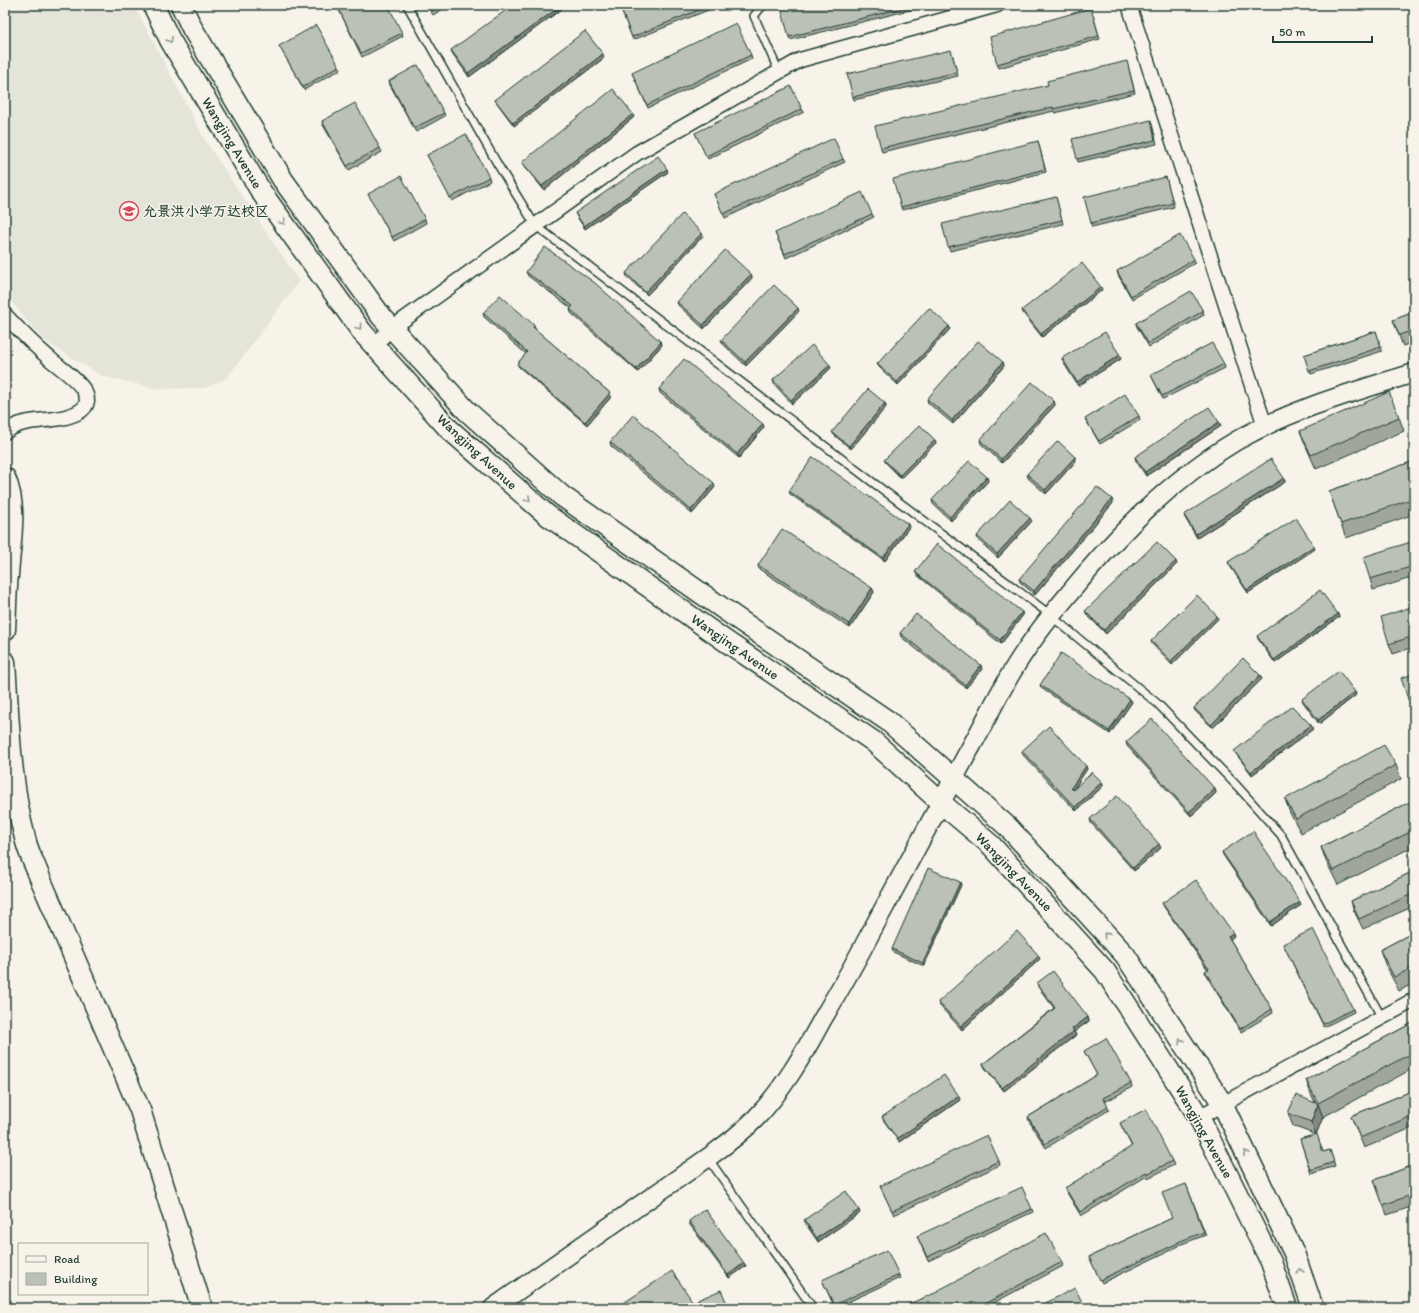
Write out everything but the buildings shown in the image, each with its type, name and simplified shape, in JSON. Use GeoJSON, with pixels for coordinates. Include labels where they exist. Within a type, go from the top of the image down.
{"type":"FeatureCollection","features":[{"type":"Feature","properties":{"kind":"main road","name":"Wangjing Avenue"},"geometry":{"type":"LineString","coordinates":[[153,5],[170,40],[262,193],[362,332],[449,429],[547,516],[724,640],[873,741],[991,845],[1105,971],[1199,1117],[1271,1262],[1286,1308]]}},
{"type":"Feature","properties":{"kind":"main road","name":"Wangjing Avenue"},"geometry":{"type":"LineString","coordinates":[[181,5],[192,28],[283,180],[381,316],[466,412],[562,496],[745,624],[888,721],[1008,827],[1125,956],[1222,1103],[1294,1253],[1313,1308]]}},
{"type":"Feature","properties":{"kind":"main road"},"geometry":{"type":"LineString","coordinates":[[5,478],[10,489],[13,516],[5,630]]}},
{"type":"Feature","properties":{"kind":"main road"},"geometry":{"type":"LineString","coordinates":[[5,662],[17,799],[25,840],[140,1110],[202,1308]]}},
{"type":"Feature","properties":{"kind":"street"},"geometry":{"type":"LineString","coordinates":[[374,345],[392,328],[535,224],[637,153],[800,60],[997,5]]}},
{"type":"Feature","properties":{"kind":"street"},"geometry":{"type":"LineString","coordinates":[[1129,5],[1265,426]]}},
{"type":"Feature","properties":{"kind":"street"},"geometry":{"type":"LineString","coordinates":[[5,315],[42,352],[78,383],[83,389],[87,400],[83,409],[69,416],[28,421],[17,424],[5,432]]}},
{"type":"Feature","properties":{"kind":"street"},"geometry":{"type":"LineString","coordinates":[[493,1308],[708,1158],[737,1136],[756,1118],[782,1087],[796,1066],[856,960],[1012,671],[1051,615],[1106,550],[1135,520],[1165,492],[1210,458],[1265,426],[1330,400],[1414,373]]}},
{"type":"Feature","properties":{"kind":"street"},"geometry":{"type":"LineString","coordinates":[[1199,1117],[1222,1103],[1414,1000]]}},
{"type":"Feature","properties":{"kind":"lane"},"geometry":{"type":"LineString","coordinates":[[407,5],[498,165],[535,224],[861,473],[1051,615],[1158,704],[1238,787],[1281,835],[1382,1018]]}},
{"type":"Feature","properties":{"kind":"lane"},"geometry":{"type":"LineString","coordinates":[[763,5],[754,16],[779,72]]}},
{"type":"Feature","properties":{"kind":"lane"},"geometry":{"type":"LineString","coordinates":[[708,1158],[802,1290],[813,1308]]}},
{"type":"Feature","properties":{"kind":"shaded area","name":"允景洪小学万达校区"},"geometry":{"type":"Polygon","coordinates":[[[5,5],[134,5],[206,142],[299,281],[227,378],[205,388],[158,389],[102,376],[43,340],[5,294],[5,5]]]}},
{"type":"Feature","properties":{"kind":"place","name":"允景洪小学万达校区"},"geometry":{"type":"Point","coordinates":[129,211]}}]}
